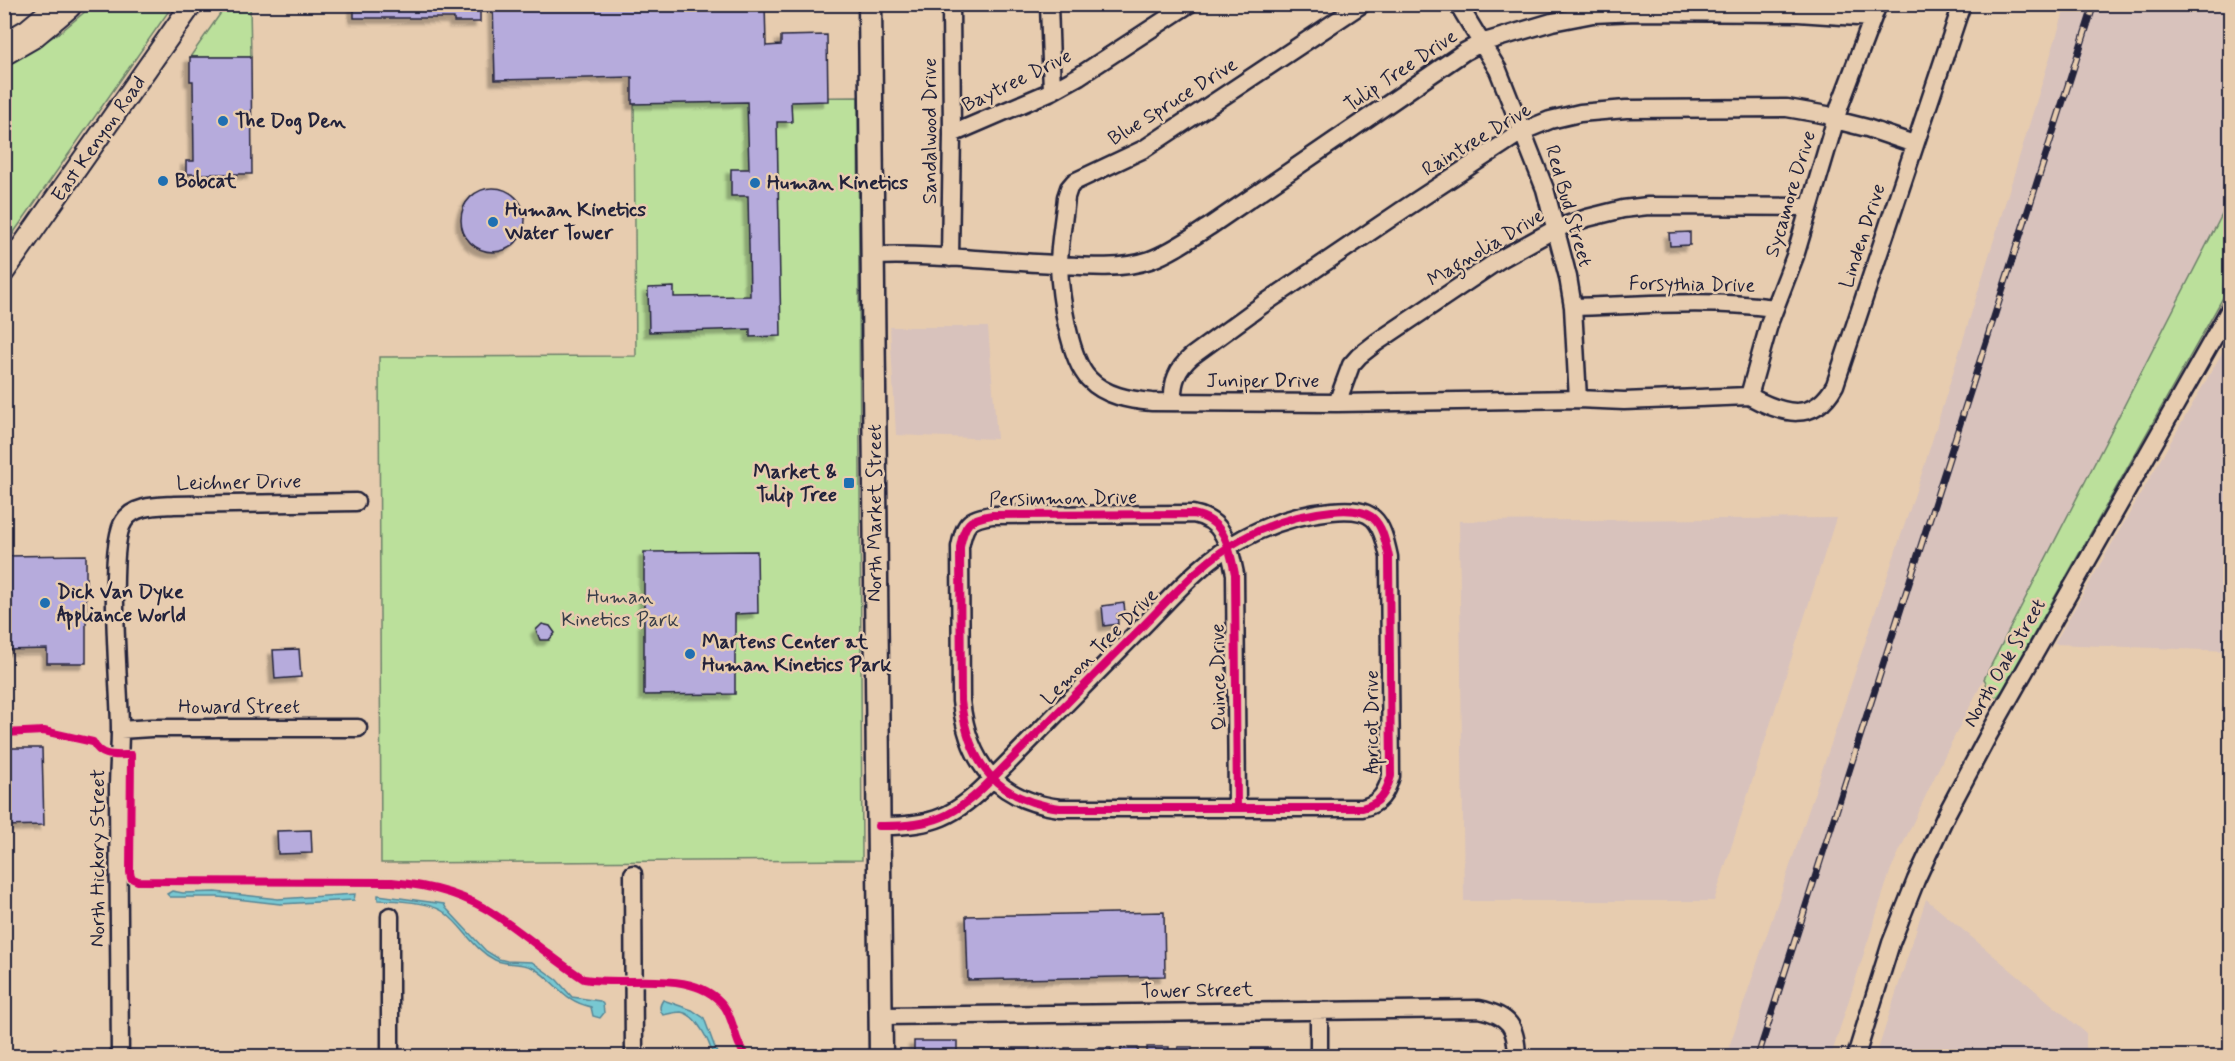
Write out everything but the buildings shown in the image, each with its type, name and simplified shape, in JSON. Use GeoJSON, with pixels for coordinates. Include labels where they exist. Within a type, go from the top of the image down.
{"type":"FeatureCollection","features":[{"type":"Feature","properties":{"kind":"highway"},"geometry":{"type":"LineString","coordinates":[[4,49],[30,34],[66,4]]}},
{"type":"Feature","properties":{"kind":"main road","name":"North Market Street"},"geometry":{"type":"LineString","coordinates":[[870,4],[881,1056]]}},
{"type":"Feature","properties":{"kind":"street","name":"East Kenyon Road"},"geometry":{"type":"LineString","coordinates":[[4,272],[192,4]]}},
{"type":"Feature","properties":{"kind":"street","name":"Sandalwood Drive"},"geometry":{"type":"LineString","coordinates":[[950,258],[951,4]]}},
{"type":"Feature","properties":{"kind":"street"},"geometry":{"type":"LineString","coordinates":[[1049,4],[1052,91]]}},
{"type":"Feature","properties":{"kind":"street","name":"Baytree Drive"},"geometry":{"type":"LineString","coordinates":[[952,134],[1052,91],[1079,76],[1189,4]]}},
{"type":"Feature","properties":{"kind":"street","name":"Blue Spruce Drive"},"geometry":{"type":"LineString","coordinates":[[1059,265],[1066,197],[1074,182],[1144,148],[1362,4]]}},
{"type":"Feature","properties":{"kind":"street","name":"Red Bud Street"},"geometry":{"type":"LineString","coordinates":[[1458,4],[1498,70],[1545,189],[1568,277],[1573,307],[1578,399]]}},
{"type":"Feature","properties":{"kind":"street","name":"Linden Drive"},"geometry":{"type":"LineString","coordinates":[[1749,396],[1765,405],[1795,412],[1817,408],[1828,398],[1839,375],[1962,4]]}},
{"type":"Feature","properties":{"kind":"street","name":"Tulip Tree Drive"},"geometry":{"type":"LineString","coordinates":[[1059,265],[1099,267],[1130,265],[1150,260],[1169,251],[1210,226],[1464,52],[1481,43],[1552,22],[1593,14],[1875,11]]}},
{"type":"Feature","properties":{"kind":"street","name":"Sycamore Drive"},"geometry":{"type":"LineString","coordinates":[[1749,396],[1775,308],[1795,256],[1835,120],[1875,11]]}},
{"type":"Feature","properties":{"kind":"street","name":"Raintree Drive"},"geometry":{"type":"LineString","coordinates":[[1173,401],[1172,388],[1175,376],[1192,356],[1262,305],[1523,131],[1550,120],[1580,113],[1626,109],[1787,108],[1817,112],[1835,120],[1868,128],[1914,144]]}},
{"type":"Feature","properties":{"kind":"street","name":"Magnolia Drive"},"geometry":{"type":"LineString","coordinates":[[1337,403],[1351,365],[1377,342],[1499,260],[1555,229],[1614,211],[1648,206],[1808,207]]}},
{"type":"Feature","properties":{"kind":"street"},"geometry":{"type":"LineString","coordinates":[[873,256],[1059,265]]}},
{"type":"Feature","properties":{"kind":"street","name":"Juniper Drive"},"geometry":{"type":"LineString","coordinates":[[1059,265],[1074,353],[1088,379],[1111,394],[1131,400],[1337,403],[1578,399],[1624,401],[1749,396]]}},
{"type":"Feature","properties":{"kind":"street","name":"Forsythia Drive"},"geometry":{"type":"LineString","coordinates":[[1573,307],[1745,304],[1775,308]]}},
{"type":"Feature","properties":{"kind":"street","name":"North Oak Street"},"geometry":{"type":"LineString","coordinates":[[1856,1056],[1891,943],[1916,880],[1947,813],[1989,734],[2230,309]]}},
{"type":"Feature","properties":{"kind":"street","name":"Leichner Drive"},"geometry":{"type":"LineString","coordinates":[[126,517],[147,507],[174,505],[356,502]]}},
{"type":"Feature","properties":{"kind":"street","name":"Lemon Tree Drive"},"geometry":{"type":"LineString","coordinates":[[878,826],[926,824],[961,808],[1183,585],[1228,548],[1242,539],[1296,517],[1332,511],[1359,511]]}},
{"type":"Feature","properties":{"kind":"street","name":"Apricot Drive"},"geometry":{"type":"LineString","coordinates":[[993,778],[1008,791],[1028,801],[1051,807],[1362,808],[1371,806],[1381,799],[1387,790],[1391,776],[1389,557],[1379,523],[1371,515],[1359,511]]}},
{"type":"Feature","properties":{"kind":"street","name":"Persimmon Drive"},"geometry":{"type":"LineString","coordinates":[[993,778],[969,744],[961,701],[960,547],[963,531],[968,523],[977,518],[992,515],[1193,514],[1214,521],[1222,532],[1228,548]]}},
{"type":"Feature","properties":{"kind":"street","name":"North Hickory Street"},"geometry":{"type":"LineString","coordinates":[[120,1056],[118,800],[120,729],[115,605],[117,537],[126,517]]}},
{"type":"Feature","properties":{"kind":"street","name":"Quince Drive"},"geometry":{"type":"LineString","coordinates":[[1228,548],[1235,574],[1237,807]]}},
{"type":"Feature","properties":{"kind":"street","name":"Howard Street"},"geometry":{"type":"LineString","coordinates":[[120,729],[358,728]]}},
{"type":"Feature","properties":{"kind":"street"},"geometry":{"type":"LineString","coordinates":[[633,874],[634,1056]]}},
{"type":"Feature","properties":{"kind":"street"},"geometry":{"type":"LineString","coordinates":[[390,916],[390,1056]]}},
{"type":"Feature","properties":{"kind":"street","name":"Tower Street"},"geometry":{"type":"LineString","coordinates":[[881,1016],[1479,1009],[1497,1013],[1510,1023],[1514,1031],[1517,1056]]}},
{"type":"Feature","properties":{"kind":"street"},"geometry":{"type":"LineString","coordinates":[[1319,1011],[1319,1056]]}},
{"type":"Feature","properties":{"kind":"shaded area"},"geometry":{"type":"Polygon","coordinates":[[[2066,5],[2230,5],[2230,199],[1945,755],[1891,869],[1831,1056],[1726,1056],[1924,467],[2066,5]]]}},
{"type":"Feature","properties":{"kind":"shaded area"},"geometry":{"type":"Polygon","coordinates":[[[890,327],[988,327],[997,439],[896,435],[890,327]]]}},
{"type":"Feature","properties":{"kind":"shaded area"},"geometry":{"type":"Polygon","coordinates":[[[2230,339],[2230,651],[2054,644],[2230,339]]]}},
{"type":"Feature","properties":{"kind":"shaded area"},"geometry":{"type":"Polygon","coordinates":[[[1836,518],[1714,901],[1464,901],[1459,521],[1836,518]]]}},
{"type":"Feature","properties":{"kind":"shaded area"},"geometry":{"type":"Polygon","coordinates":[[[1926,899],[2086,1033],[2086,1056],[1876,1056],[1926,899]]]}},
{"type":"Feature","properties":{"kind":"green space"},"geometry":{"type":"Polygon","coordinates":[[[93,5],[173,5],[5,245],[5,67],[62,31],[93,5]]]}},
{"type":"Feature","properties":{"kind":"green space"},"geometry":{"type":"Polygon","coordinates":[[[250,6],[251,57],[190,57],[225,7],[250,6]]]}},
{"type":"Feature","properties":{"kind":"green space","name":"Human Kinetics Park"},"geometry":{"type":"Polygon","coordinates":[[[858,97],[862,860],[381,863],[379,357],[636,356],[634,99],[858,97]]]}},
{"type":"Feature","properties":{"kind":"green space"},"geometry":{"type":"Polygon","coordinates":[[[2230,199],[2230,285],[2002,691],[1998,696],[1990,698],[1984,679],[2230,199]]]}},
{"type":"Feature","properties":{"kind":"water"},"geometry":{"type":"Polygon","coordinates":[[[172,891],[215,892],[278,899],[355,894],[354,900],[280,904],[218,897],[170,897],[167,894],[172,891]]]}},
{"type":"Feature","properties":{"kind":"water"},"geometry":{"type":"Polygon","coordinates":[[[378,895],[444,904],[486,951],[507,961],[532,962],[557,980],[572,997],[600,1001],[603,1004],[604,1013],[600,1018],[593,1016],[591,1007],[567,996],[535,969],[520,964],[500,962],[487,955],[439,909],[413,902],[378,900],[378,895]]]}},
{"type":"Feature","properties":{"kind":"water"},"geometry":{"type":"Polygon","coordinates":[[[663,1000],[692,1010],[704,1018],[718,1056],[713,1056],[706,1037],[697,1023],[687,1014],[681,1012],[663,1015],[660,1008],[663,1000]]]}},
{"type":"Feature","properties":{"kind":"railway"},"geometry":{"type":"LineString","coordinates":[[1758,1056],[2094,4]]}},
{"type":"Feature","properties":{"kind":"cycle path"},"geometry":{"type":"LineString","coordinates":[[878,826],[928,822],[955,811],[967,802],[980,791],[993,778],[1011,760],[1188,580],[1227,548],[1242,539],[1274,524],[1297,517],[1346,510],[1366,514],[1379,525],[1389,557],[1391,776],[1387,788],[1378,801],[1362,808],[1060,808],[1038,804],[1002,787],[989,774],[979,760],[970,742],[961,701],[960,547],[966,527],[978,518],[992,515],[1193,514],[1204,517],[1219,528],[1228,544],[1230,554],[1235,574],[1237,807]]}},
{"type":"Feature","properties":{"kind":"cycle path"},"geometry":{"type":"LineString","coordinates":[[4,733],[44,731],[93,742],[100,751],[109,755],[131,755],[131,878],[138,881],[392,882],[447,892],[485,909],[584,979],[678,982],[696,986],[711,994],[728,1012],[739,1044],[746,1056]]}},
{"type":"Feature","properties":{"kind":"place","name":"The Dog Den"},"geometry":{"type":"Point","coordinates":[223,121]}},
{"type":"Feature","properties":{"kind":"place","name":"Bobcat"},"geometry":{"type":"Point","coordinates":[163,181]}},
{"type":"Feature","properties":{"kind":"place","name":"Human Kinetics"},"geometry":{"type":"Point","coordinates":[755,183]}},
{"type":"Feature","properties":{"kind":"place","name":"Human Kinetics Water Tower"},"geometry":{"type":"Point","coordinates":[493,222]}},
{"type":"Feature","properties":{"kind":"place","name":"Market & Tulip Tree"},"geometry":{"type":"Point","coordinates":[849,483]}},
{"type":"Feature","properties":{"kind":"place","name":"Dick Van Dyke Appliance World"},"geometry":{"type":"Point","coordinates":[45,603]}},
{"type":"Feature","properties":{"kind":"place","name":"Martens Center at Human Kinetics Park"},"geometry":{"type":"Point","coordinates":[690,654]}}]}
